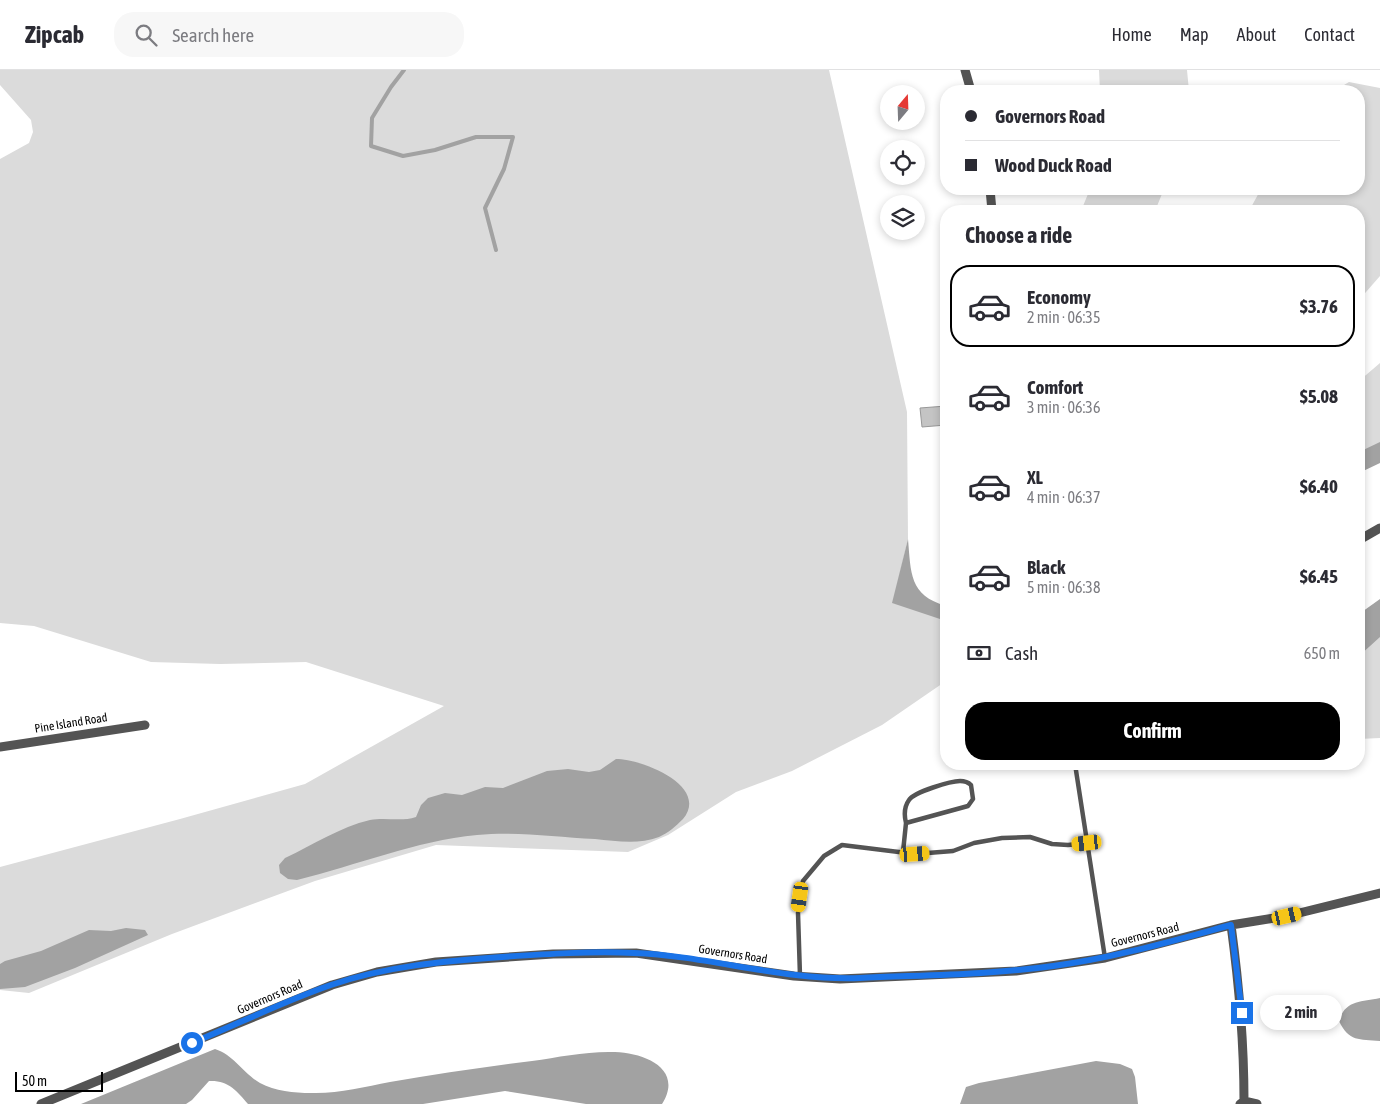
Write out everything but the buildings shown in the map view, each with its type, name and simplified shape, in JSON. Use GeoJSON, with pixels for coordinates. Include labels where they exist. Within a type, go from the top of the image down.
{"type":"FeatureCollection","features":[{"type":"Feature","properties":{"kind":"street"},"geometry":{"type":"LineString","coordinates":[[966,70],[970,85]]}},
{"type":"Feature","properties":{"kind":"street"},"geometry":{"type":"LineString","coordinates":[[1365,537],[1380,528]]}},
{"type":"Feature","properties":{"kind":"street","name":"Pine Island Road"},"geometry":{"type":"LineString","coordinates":[[0,746],[145,725]]}},
{"type":"Feature","properties":{"kind":"street","name":"Governors Road"},"geometry":{"type":"LineString","coordinates":[[41,1104],[332,985],[377,972],[436,962],[553,954],[636,953],[800,976],[840,979],[1016,971],[1105,958],[1231,925],[1287,916],[1380,893]]}},
{"type":"Feature","properties":{"kind":"street"},"geometry":{"type":"LineString","coordinates":[[1231,925],[1240,995],[1244,1048],[1242,1103],[1257,1104]]}},
{"type":"Feature","properties":{"kind":"lane"},"geometry":{"type":"LineString","coordinates":[[1076,770],[1105,958]]}},
{"type":"Feature","properties":{"kind":"lane"},"geometry":{"type":"LineString","coordinates":[[903,852],[906,823],[904,811],[908,800],[916,794],[959,781],[968,782],[971,785],[973,799],[968,806],[906,823]]}},
{"type":"Feature","properties":{"kind":"lane"},"geometry":{"type":"LineString","coordinates":[[800,976],[798,913],[803,880],[824,856],[842,845],[915,854],[953,851],[974,843],[1002,838],[1030,837],[1052,844],[1068,845],[1087,843]]}},
{"type":"Feature","properties":{"kind":"shaded area"},"geometry":{"type":"Polygon","coordinates":[[[0,70],[829,70],[907,412],[908,539],[893,603],[940,610],[940,685],[882,725],[792,771],[736,792],[668,835],[628,852],[436,845],[315,881],[172,934],[29,993],[0,990],[0,867],[305,784],[444,706],[306,662],[220,664],[151,662],[34,626],[0,623],[0,159],[29,143],[33,132],[31,120],[0,85],[0,70]]]}},
{"type":"Feature","properties":{"kind":"shaded area"},"geometry":{"type":"Polygon","coordinates":[[[1099,70],[1187,70],[1188,85],[1100,85],[1099,70]]]}},
{"type":"Feature","properties":{"kind":"shaded area"},"geometry":{"type":"Polygon","coordinates":[[[1349,82],[1364,85],[1344,85],[1349,82]]]}},
{"type":"Feature","properties":{"kind":"shaded area"},"geometry":{"type":"Polygon","coordinates":[[[1365,85],[1380,88],[1380,276],[1365,293],[1365,205],[1252,205],[1258,195],[1365,195],[1365,85]]]}},
{"type":"Feature","properties":{"kind":"shaded area"},"geometry":{"type":"Polygon","coordinates":[[[1088,195],[1162,195],[1157,205],[1083,205],[1088,195]]]}},
{"type":"Feature","properties":{"kind":"shaded area"},"geometry":{"type":"Polygon","coordinates":[[[1380,363],[1380,456],[1365,464],[1365,376],[1380,363]]]}},
{"type":"Feature","properties":{"kind":"shaded area"},"geometry":{"type":"Polygon","coordinates":[[[1380,442],[1380,463],[1365,470],[1365,449],[1380,442]]]}},
{"type":"Feature","properties":{"kind":"shaded area"},"geometry":{"type":"Polygon","coordinates":[[[908,539],[914,581],[925,596],[940,604],[940,619],[892,603],[908,539]]]}},
{"type":"Feature","properties":{"kind":"shaded area"},"geometry":{"type":"Polygon","coordinates":[[[1380,599],[1380,637],[1365,651],[1365,610],[1380,599]]]}},
{"type":"Feature","properties":{"kind":"shaded area"},"geometry":{"type":"Polygon","coordinates":[[[1380,618],[1380,738],[1365,739],[1365,628],[1380,618]]]}},
{"type":"Feature","properties":{"kind":"shaded area"},"geometry":{"type":"Polygon","coordinates":[[[616,759],[627,760],[656,769],[681,786],[688,796],[689,807],[683,819],[659,837],[643,841],[521,834],[477,835],[431,842],[297,880],[288,879],[280,873],[279,865],[285,858],[348,827],[370,820],[416,817],[421,805],[428,798],[445,793],[462,795],[485,787],[503,788],[547,771],[568,769],[589,772],[600,770],[616,759]]]}},
{"type":"Feature","properties":{"kind":"shaded area"},"geometry":{"type":"Polygon","coordinates":[[[126,928],[145,930],[148,935],[75,968],[25,987],[0,989],[0,964],[5,961],[41,951],[89,930],[111,931],[126,928]]]}},
{"type":"Feature","properties":{"kind":"shaded area"},"geometry":{"type":"Polygon","coordinates":[[[1380,998],[1380,1041],[1355,1038],[1347,1033],[1339,1021],[1345,1009],[1360,1001],[1380,998]]]}},
{"type":"Feature","properties":{"kind":"shaded area"},"geometry":{"type":"Polygon","coordinates":[[[215,1049],[228,1055],[260,1083],[278,1090],[291,1092],[321,1093],[341,1091],[594,1052],[615,1052],[638,1056],[658,1065],[665,1072],[668,1081],[668,1092],[662,1104],[586,1104],[505,1091],[423,1104],[248,1104],[227,1084],[209,1081],[186,1104],[81,1104],[215,1049]]]}},
{"type":"Feature","properties":{"kind":"shaded area"},"geometry":{"type":"Polygon","coordinates":[[[1096,1061],[1120,1064],[1132,1069],[1135,1077],[1138,1104],[960,1104],[966,1087],[1096,1061]]]}},
{"type":"Feature","properties":{"kind":"waterway"},"geometry":{"type":"LineString","coordinates":[[404,70],[372,118],[371,146],[403,156],[435,150],[476,137],[513,137],[504,169],[485,208],[496,250]]}},
{"type":"Feature","properties":{"kind":"route"},"geometry":{"type":"LineString","coordinates":[[192,1043],[332,985],[377,972],[436,962],[553,954],[636,953],[794,976],[840,979],[1016,971],[1105,958],[1231,925],[1242,1013]]}}]}
